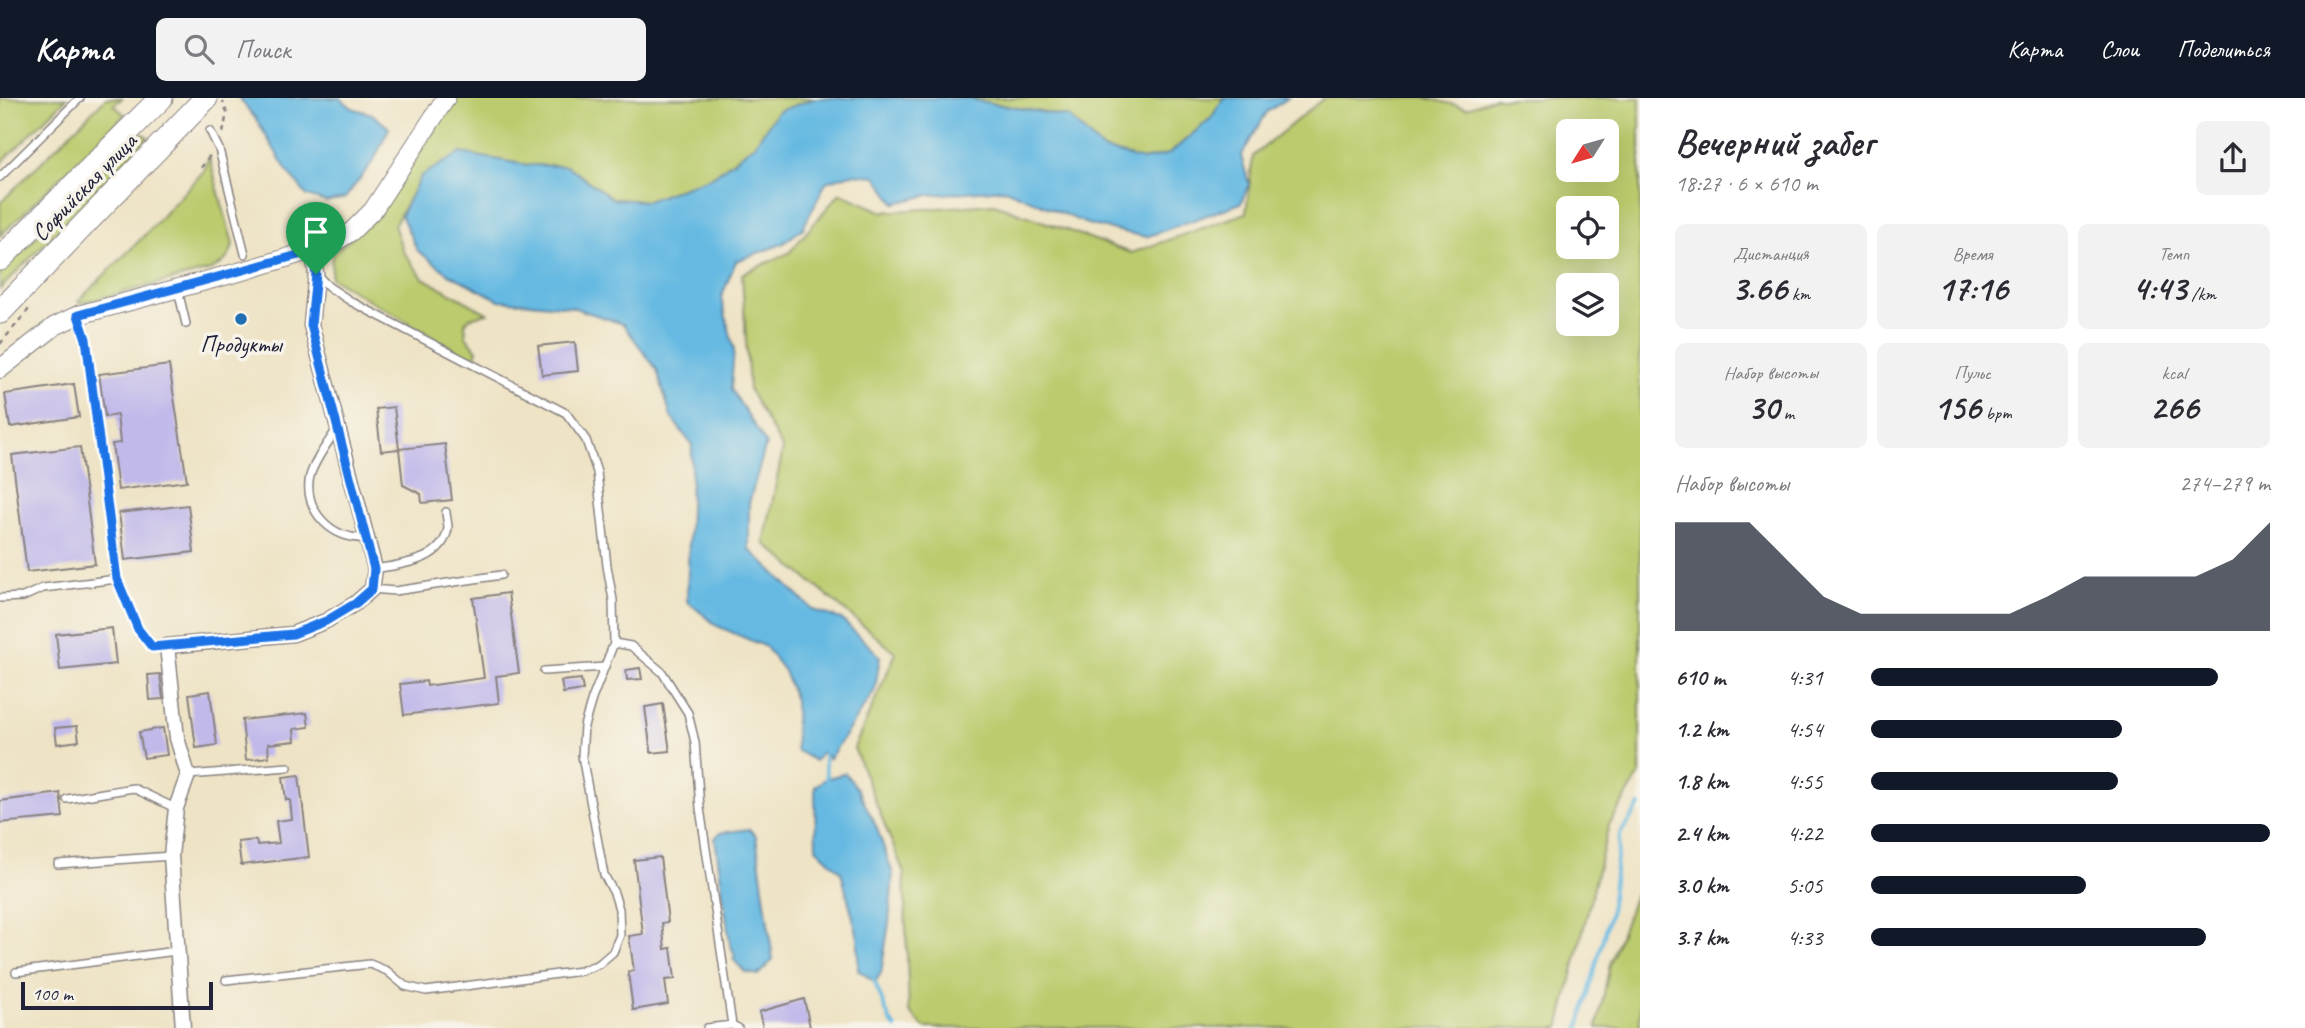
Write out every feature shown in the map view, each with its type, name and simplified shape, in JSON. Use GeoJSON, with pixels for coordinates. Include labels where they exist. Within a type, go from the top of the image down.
{"type":"FeatureCollection","features":[{"type":"Feature","properties":{"kind":"main road","name":"Софийская улица"},"geometry":{"type":"LineString","coordinates":[[0,259],[161,98]]}},
{"type":"Feature","properties":{"kind":"main road","name":"Софийская улица"},"geometry":{"type":"LineString","coordinates":[[0,312],[206,98]]}},
{"type":"Feature","properties":{"kind":"street"},"geometry":{"type":"LineString","coordinates":[[0,369],[55,326],[78,315],[177,289],[248,261],[313,251],[332,244],[352,231],[373,210],[446,98]]}},
{"type":"Feature","properties":{"kind":"street"},"geometry":{"type":"LineString","coordinates":[[183,1028],[171,856],[176,808],[188,775],[177,738],[167,646],[293,634],[326,621],[356,603],[372,589],[374,569],[367,538],[311,325],[316,274],[313,251]]}},
{"type":"Feature","properties":{"kind":"lane"},"geometry":{"type":"LineString","coordinates":[[0,177],[80,98]]}},
{"type":"Feature","properties":{"kind":"lane"},"geometry":{"type":"LineString","coordinates":[[210,131],[219,149],[248,261]]}},
{"type":"Feature","properties":{"kind":"lane"},"geometry":{"type":"LineString","coordinates":[[226,980],[370,964],[387,971],[405,986],[426,990],[581,971],[599,964],[613,952],[620,935],[619,909],[604,874],[582,756],[584,726],[614,643],[613,600],[597,472],[586,440],[566,413],[352,302],[329,287],[316,274]]}},
{"type":"Feature","properties":{"kind":"lane"},"geometry":{"type":"LineString","coordinates":[[177,289],[186,324]]}},
{"type":"Feature","properties":{"kind":"lane"},"geometry":{"type":"LineString","coordinates":[[78,315],[86,339],[117,579],[138,629],[152,647],[167,646]]}},
{"type":"Feature","properties":{"kind":"lane"},"geometry":{"type":"LineString","coordinates":[[338,429],[311,474],[308,491],[313,508],[336,533],[353,539],[367,538]]}},
{"type":"Feature","properties":{"kind":"lane"},"geometry":{"type":"LineString","coordinates":[[374,569],[421,560],[432,553],[447,528],[446,512]]}},
{"type":"Feature","properties":{"kind":"lane"},"geometry":{"type":"LineString","coordinates":[[372,589],[395,591],[501,575]]}},
{"type":"Feature","properties":{"kind":"lane"},"geometry":{"type":"LineString","coordinates":[[0,598],[23,597],[43,588],[117,579]]}},
{"type":"Feature","properties":{"kind":"lane"},"geometry":{"type":"LineString","coordinates":[[614,643],[631,646],[662,672],[688,713],[695,742],[700,808],[735,1027],[707,1028]]}},
{"type":"Feature","properties":{"kind":"lane"},"geometry":{"type":"LineString","coordinates":[[544,671],[605,667]]}},
{"type":"Feature","properties":{"kind":"lane"},"geometry":{"type":"LineString","coordinates":[[188,775],[288,767]]}},
{"type":"Feature","properties":{"kind":"lane"},"geometry":{"type":"LineString","coordinates":[[66,799],[132,789],[176,808]]}},
{"type":"Feature","properties":{"kind":"lane"},"geometry":{"type":"LineString","coordinates":[[58,864],[171,856]]}},
{"type":"Feature","properties":{"kind":"lane"},"geometry":{"type":"LineString","coordinates":[[16,972],[176,951]]}},
{"type":"Feature","properties":{"kind":"path"},"geometry":{"type":"LineString","coordinates":[[0,344],[30,307]]}},
{"type":"Feature","properties":{"kind":"green space"},"geometry":{"type":"Polygon","coordinates":[[[0,98],[67,98],[0,164],[0,98]]]}},
{"type":"Feature","properties":{"kind":"green space"},"geometry":{"type":"Polygon","coordinates":[[[106,98],[122,98],[114,105],[125,115],[0,236],[0,203],[106,98]]]}},
{"type":"Feature","properties":{"kind":"green space"},"geometry":{"type":"Polygon","coordinates":[[[455,98],[816,98],[778,111],[755,144],[714,176],[647,201],[613,199],[567,166],[527,165],[461,153],[422,176],[394,225],[403,251],[423,278],[487,313],[470,318],[465,323],[466,336],[477,350],[474,360],[331,278],[332,254],[380,214],[455,98]]]}},
{"type":"Feature","properties":{"kind":"green space"},"geometry":{"type":"Polygon","coordinates":[[[962,98],[1224,98],[1211,118],[1169,154],[1142,160],[1102,149],[1069,117],[962,98]]]}},
{"type":"Feature","properties":{"kind":"green space"},"geometry":{"type":"Polygon","coordinates":[[[1324,98],[1427,98],[1467,108],[1495,98],[1640,98],[1640,774],[1609,825],[1559,1028],[924,1028],[909,1011],[904,873],[854,748],[896,653],[764,543],[783,449],[749,390],[742,274],[789,253],[840,193],[883,212],[994,204],[1131,253],[1246,213],[1253,156],[1324,98]]]}},
{"type":"Feature","properties":{"kind":"green space"},"geometry":{"type":"Polygon","coordinates":[[[142,133],[148,138],[0,289],[0,273],[142,133]]]}},
{"type":"Feature","properties":{"kind":"green space"},"geometry":{"type":"Polygon","coordinates":[[[209,157],[233,244],[225,260],[211,270],[81,303],[78,301],[204,171],[209,157]]]}},
{"type":"Feature","properties":{"kind":"green space"},"geometry":{"type":"Polygon","coordinates":[[[1640,881],[1640,1028],[1597,1028],[1610,964],[1640,881]]]}},
{"type":"Feature","properties":{"kind":"water"},"geometry":{"type":"Polygon","coordinates":[[[239,98],[340,98],[352,108],[372,114],[389,128],[374,160],[345,198],[326,202],[307,196],[239,98]]]}},
{"type":"Feature","properties":{"kind":"water"},"geometry":{"type":"Polygon","coordinates":[[[816,98],[962,98],[1069,117],[1102,149],[1143,160],[1169,154],[1211,118],[1224,98],[1288,98],[1267,112],[1241,156],[1249,184],[1241,203],[1146,237],[1087,224],[1005,189],[929,195],[895,203],[876,176],[851,174],[826,182],[803,228],[782,244],[736,261],[721,298],[734,349],[731,389],[766,444],[749,503],[749,549],[813,610],[841,619],[880,656],[875,690],[829,759],[823,750],[815,761],[796,750],[795,700],[784,671],[766,647],[717,626],[687,601],[692,445],[671,417],[657,370],[623,324],[572,307],[499,300],[449,274],[417,250],[401,215],[421,176],[460,153],[527,165],[567,166],[613,199],[647,201],[714,176],[755,144],[778,111],[816,98]]]}},
{"type":"Feature","properties":{"kind":"water"},"geometry":{"type":"Polygon","coordinates":[[[845,773],[858,790],[876,826],[893,874],[881,973],[875,982],[858,970],[858,937],[841,872],[816,848],[815,787],[825,779],[845,773]]]}},
{"type":"Feature","properties":{"kind":"water"},"geometry":{"type":"Polygon","coordinates":[[[749,829],[756,836],[773,960],[758,975],[745,972],[733,959],[735,955],[730,944],[715,838],[720,833],[749,829]]]}},
{"type":"Feature","properties":{"kind":"building"},"geometry":{"type":"Polygon","coordinates":[[[575,342],[578,371],[542,375],[538,346],[575,342]]]}},
{"type":"Feature","properties":{"kind":"building"},"geometry":{"type":"Polygon","coordinates":[[[169,365],[187,481],[118,490],[112,444],[120,443],[117,415],[105,417],[99,374],[169,365]]]}},
{"type":"Feature","properties":{"kind":"building"},"geometry":{"type":"Polygon","coordinates":[[[74,384],[79,417],[10,427],[5,394],[74,384]]]}},
{"type":"Feature","properties":{"kind":"building"},"geometry":{"type":"Polygon","coordinates":[[[394,407],[399,449],[381,451],[376,409],[394,407]]]}},
{"type":"Feature","properties":{"kind":"building"},"geometry":{"type":"Polygon","coordinates":[[[445,444],[452,500],[422,503],[421,494],[403,485],[399,449],[445,444]]]}},
{"type":"Feature","properties":{"kind":"building"},"geometry":{"type":"Polygon","coordinates":[[[80,447],[95,564],[27,572],[12,455],[80,447]]]}},
{"type":"Feature","properties":{"kind":"building"},"geometry":{"type":"Polygon","coordinates":[[[188,505],[194,552],[125,560],[119,513],[188,505]]]}},
{"type":"Feature","properties":{"kind":"building"},"geometry":{"type":"Polygon","coordinates":[[[508,593],[519,673],[496,676],[499,703],[404,715],[400,684],[426,681],[427,686],[484,678],[473,598],[508,593]]]}},
{"type":"Feature","properties":{"kind":"building"},"geometry":{"type":"Polygon","coordinates":[[[112,628],[116,664],[60,670],[56,634],[112,628]]]}},
{"type":"Feature","properties":{"kind":"building"},"geometry":{"type":"Polygon","coordinates":[[[640,668],[642,679],[627,680],[626,670],[640,668]]]}},
{"type":"Feature","properties":{"kind":"building"},"geometry":{"type":"Polygon","coordinates":[[[160,674],[163,699],[150,700],[148,675],[160,674]]]}},
{"type":"Feature","properties":{"kind":"building"},"geometry":{"type":"Polygon","coordinates":[[[581,679],[583,690],[563,693],[561,681],[581,679]]]}},
{"type":"Feature","properties":{"kind":"building"},"geometry":{"type":"Polygon","coordinates":[[[210,691],[217,745],[196,748],[189,694],[210,691]]]}},
{"type":"Feature","properties":{"kind":"building"},"geometry":{"type":"Polygon","coordinates":[[[663,704],[670,751],[651,753],[645,707],[663,704]]]}},
{"type":"Feature","properties":{"kind":"building"},"geometry":{"type":"Polygon","coordinates":[[[307,713],[309,727],[294,729],[295,741],[268,744],[269,757],[246,760],[242,720],[307,713]]]}},
{"type":"Feature","properties":{"kind":"building"},"geometry":{"type":"Polygon","coordinates":[[[77,726],[79,741],[57,744],[55,728],[77,726]]]}},
{"type":"Feature","properties":{"kind":"building"},"geometry":{"type":"Polygon","coordinates":[[[163,728],[167,755],[144,758],[139,732],[163,728]]]}},
{"type":"Feature","properties":{"kind":"building"},"geometry":{"type":"Polygon","coordinates":[[[299,775],[309,857],[241,865],[238,842],[256,840],[257,845],[279,843],[276,821],[292,819],[283,777],[299,775]]]}},
{"type":"Feature","properties":{"kind":"building"},"geometry":{"type":"Polygon","coordinates":[[[60,793],[63,817],[0,823],[0,801],[60,793]]]}},
{"type":"Feature","properties":{"kind":"building"},"geometry":{"type":"Polygon","coordinates":[[[660,857],[668,922],[662,923],[665,949],[671,948],[675,979],[665,980],[668,1004],[633,1010],[628,972],[634,971],[629,936],[643,934],[634,860],[660,857]]]}},
{"type":"Feature","properties":{"kind":"building"},"geometry":{"type":"Polygon","coordinates":[[[804,999],[810,1027],[763,1028],[759,1012],[804,999]]]}},
{"type":"Feature","properties":{"kind":"waterway"},"geometry":{"type":"LineString","coordinates":[[823,747],[827,781]]}},
{"type":"Feature","properties":{"kind":"waterway"},"geometry":{"type":"LineString","coordinates":[[1579,1028],[1610,914],[1620,834],[1640,805]]}},
{"type":"Feature","properties":{"kind":"waterway"},"geometry":{"type":"LineString","coordinates":[[874,980],[890,1021],[896,1028]]}},
{"type":"Feature","properties":{"kind":"place","name":"Продукты"},"geometry":{"type":"Point","coordinates":[241,319]}},
{"type":"Feature","properties":{"kind":"route"},"geometry":{"type":"LineString","coordinates":[[313,251],[316,274],[311,325],[374,569],[372,589],[356,603],[326,621],[293,634],[152,647],[138,629],[117,579],[86,339],[78,315],[313,251]]}}]}
